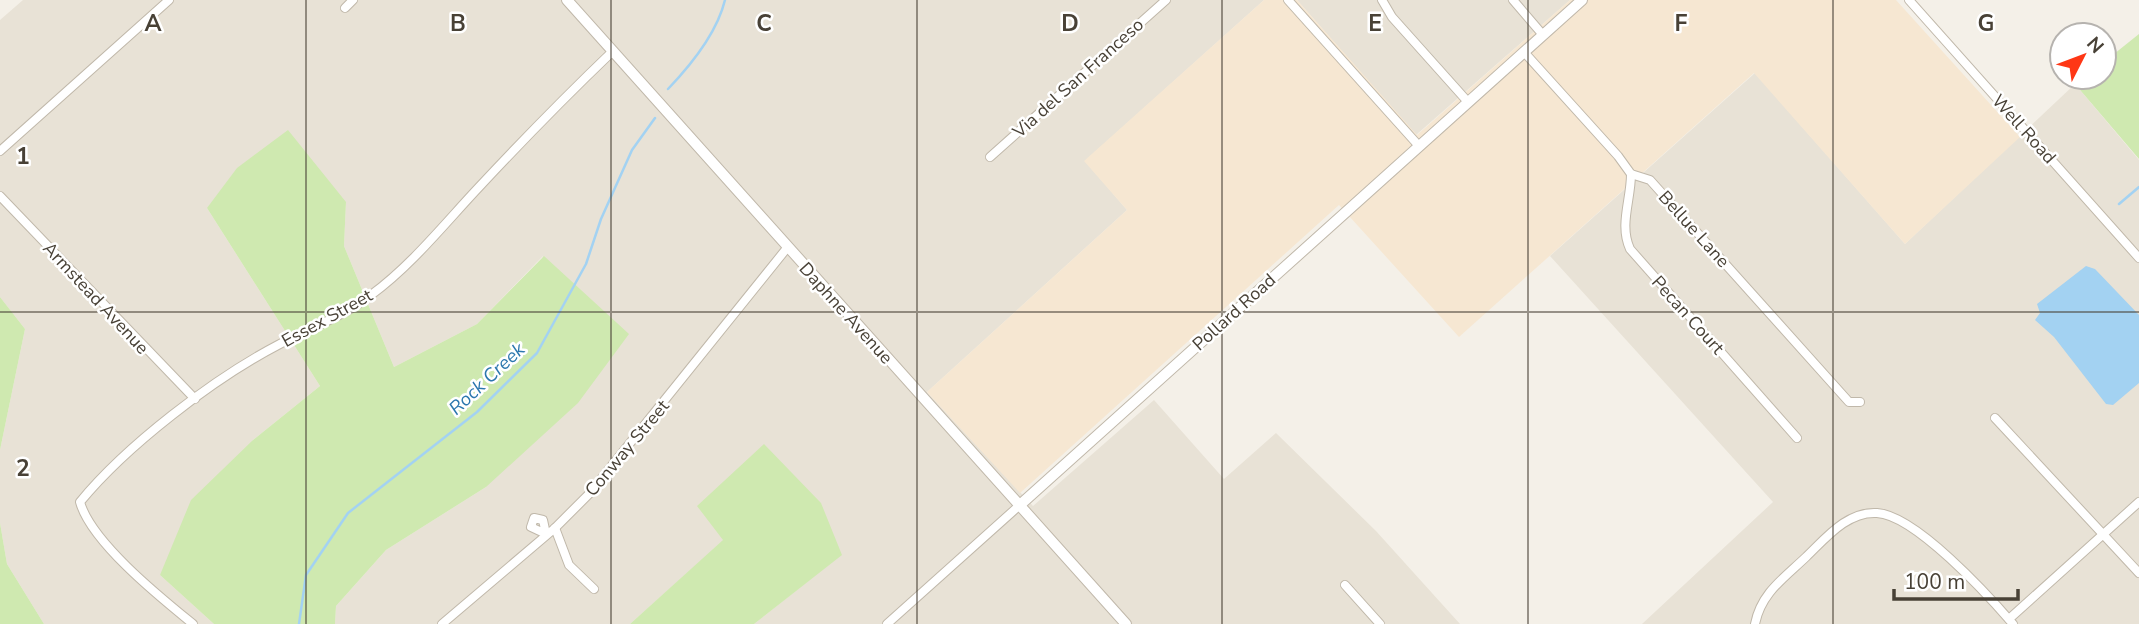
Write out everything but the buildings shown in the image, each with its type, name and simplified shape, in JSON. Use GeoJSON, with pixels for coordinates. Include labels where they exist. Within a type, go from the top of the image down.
{"type":"FeatureCollection","features":[{"type":"Feature","properties":{"kind":"street"},"geometry":{"type":"LineString","coordinates":[[0,151],[169,0]]}},
{"type":"Feature","properties":{"kind":"street"},"geometry":{"type":"LineString","coordinates":[[345,8],[353,0]]}},
{"type":"Feature","properties":{"kind":"street","name":"Daphne Avenue"},"geometry":{"type":"LineString","coordinates":[[567,0],[787,248],[1021,503],[1126,624]]}},
{"type":"Feature","properties":{"kind":"street","name":"Via del San Franceso"},"geometry":{"type":"LineString","coordinates":[[990,157],[1166,0]]}},
{"type":"Feature","properties":{"kind":"street"},"geometry":{"type":"LineString","coordinates":[[1288,0],[1419,146]]}},
{"type":"Feature","properties":{"kind":"street"},"geometry":{"type":"LineString","coordinates":[[1382,0],[1392,17],[1468,102]]}},
{"type":"Feature","properties":{"kind":"street"},"geometry":{"type":"LineString","coordinates":[[1513,0],[1543,35]]}},
{"type":"Feature","properties":{"kind":"street","name":"Pollard Road"},"geometry":{"type":"LineString","coordinates":[[887,624],[1582,0]]}},
{"type":"Feature","properties":{"kind":"street","name":"Well Road"},"geometry":{"type":"LineString","coordinates":[[1909,0],[2139,258]]}},
{"type":"Feature","properties":{"kind":"street","name":"Essex Street"},"geometry":{"type":"LineString","coordinates":[[193,624],[140,579],[114,551],[88,522],[80,502],[142,442],[195,399],[261,355],[340,315],[373,294],[436,233],[536,124],[614,51]]}},
{"type":"Feature","properties":{"kind":"street","name":"Bellue Lane"},"geometry":{"type":"LineString","coordinates":[[1524,52],[1631,174],[1650,180],[1849,402],[1860,402]]}},
{"type":"Feature","properties":{"kind":"street","name":"Pecan Court"},"geometry":{"type":"LineString","coordinates":[[1631,174],[1631,198],[1623,234],[1630,249],[1797,438]]}},
{"type":"Feature","properties":{"kind":"street","name":"Armstead Avenue"},"geometry":{"type":"LineString","coordinates":[[0,196],[195,399]]}},
{"type":"Feature","properties":{"kind":"street","name":"Conway Street"},"geometry":{"type":"LineString","coordinates":[[442,624],[555,528],[619,458],[787,248]]}},
{"type":"Feature","properties":{"kind":"street"},"geometry":{"type":"LineString","coordinates":[[1995,418],[2139,573]]}},
{"type":"Feature","properties":{"kind":"street"},"geometry":{"type":"LineString","coordinates":[[1755,624],[1764,598],[1824,538],[1856,517],[1876,513],[1915,529],[2011,621],[2139,502]]}},
{"type":"Feature","properties":{"kind":"street"},"geometry":{"type":"LineString","coordinates":[[555,528],[569,565],[594,589]]}},
{"type":"Feature","properties":{"kind":"street"},"geometry":{"type":"LineString","coordinates":[[1345,585],[1380,624]]}},
{"type":"Feature","properties":{"kind":"shaded area"},"geometry":{"type":"Polygon","coordinates":[[[23,0],[1264,0],[1085,161],[1127,210],[927,392],[1033,506],[1154,400],[1224,479],[1276,433],[1376,531],[1460,624],[754,624],[842,554],[724,540],[630,624],[335,624],[336,606],[386,550],[486,487],[543,256],[477,324],[394,367],[344,246],[346,202],[207,208],[320,386],[253,440],[160,575],[214,624],[44,624],[7,564],[0,523],[0,450],[25,329],[0,297],[0,20],[23,0]]]}},
{"type":"Feature","properties":{"kind":"shaded area"},"geometry":{"type":"Polygon","coordinates":[[[1264,0],[1297,0],[1417,135],[1570,0],[1896,0],[2020,137],[1905,244],[1754,73],[1459,337],[1339,205],[1020,493],[927,392],[1127,210],[1084,161],[1264,0]]]}},
{"type":"Feature","properties":{"kind":"shaded area"},"geometry":{"type":"Polygon","coordinates":[[[1297,0],[1570,0],[1416,135],[1297,0]]]}},
{"type":"Feature","properties":{"kind":"shaded area"},"geometry":{"type":"Polygon","coordinates":[[[1755,73],[1905,244],[2068,91],[2081,91],[2139,160],[2139,624],[1642,624],[1773,502],[1550,256],[1755,73]]]}},
{"type":"Feature","properties":{"kind":"green space"},"geometry":{"type":"Polygon","coordinates":[[[2139,34],[2139,159],[2081,91],[2118,91],[2118,51],[2139,34]]]}},
{"type":"Feature","properties":{"kind":"green space"},"geometry":{"type":"Polygon","coordinates":[[[288,130],[346,202],[344,246],[394,367],[477,324],[544,256],[629,334],[578,403],[486,487],[386,550],[336,606],[335,624],[214,624],[160,575],[191,500],[253,440],[320,386],[207,208],[237,168],[288,130]]]}},
{"type":"Feature","properties":{"kind":"green space"},"geometry":{"type":"Polygon","coordinates":[[[0,297],[25,329],[0,450],[0,297]]]}},
{"type":"Feature","properties":{"kind":"green space"},"geometry":{"type":"Polygon","coordinates":[[[764,444],[821,503],[842,555],[754,624],[630,624],[723,540],[697,506],[764,444]]]}},
{"type":"Feature","properties":{"kind":"green space"},"geometry":{"type":"Polygon","coordinates":[[[0,523],[7,564],[44,624],[0,624],[0,523]]]}},
{"type":"Feature","properties":{"kind":"water"},"geometry":{"type":"Polygon","coordinates":[[[2086,266],[2095,269],[2139,315],[2139,383],[2113,405],[2106,404],[2054,337],[2035,320],[2040,313],[2037,304],[2086,266]]]}},
{"type":"Feature","properties":{"kind":"waterway","name":"Rock Creek"},"geometry":{"type":"LineString","coordinates":[[668,89],[702,48],[716,24],[725,0]]}},
{"type":"Feature","properties":{"kind":"waterway","name":"Rock Creek"},"geometry":{"type":"LineString","coordinates":[[299,624],[306,575],[348,513],[477,412],[537,353],[586,264],[601,219],[632,150],[655,118]]}},
{"type":"Feature","properties":{"kind":"waterway"},"geometry":{"type":"LineString","coordinates":[[2119,204],[2139,187]]}}]}
